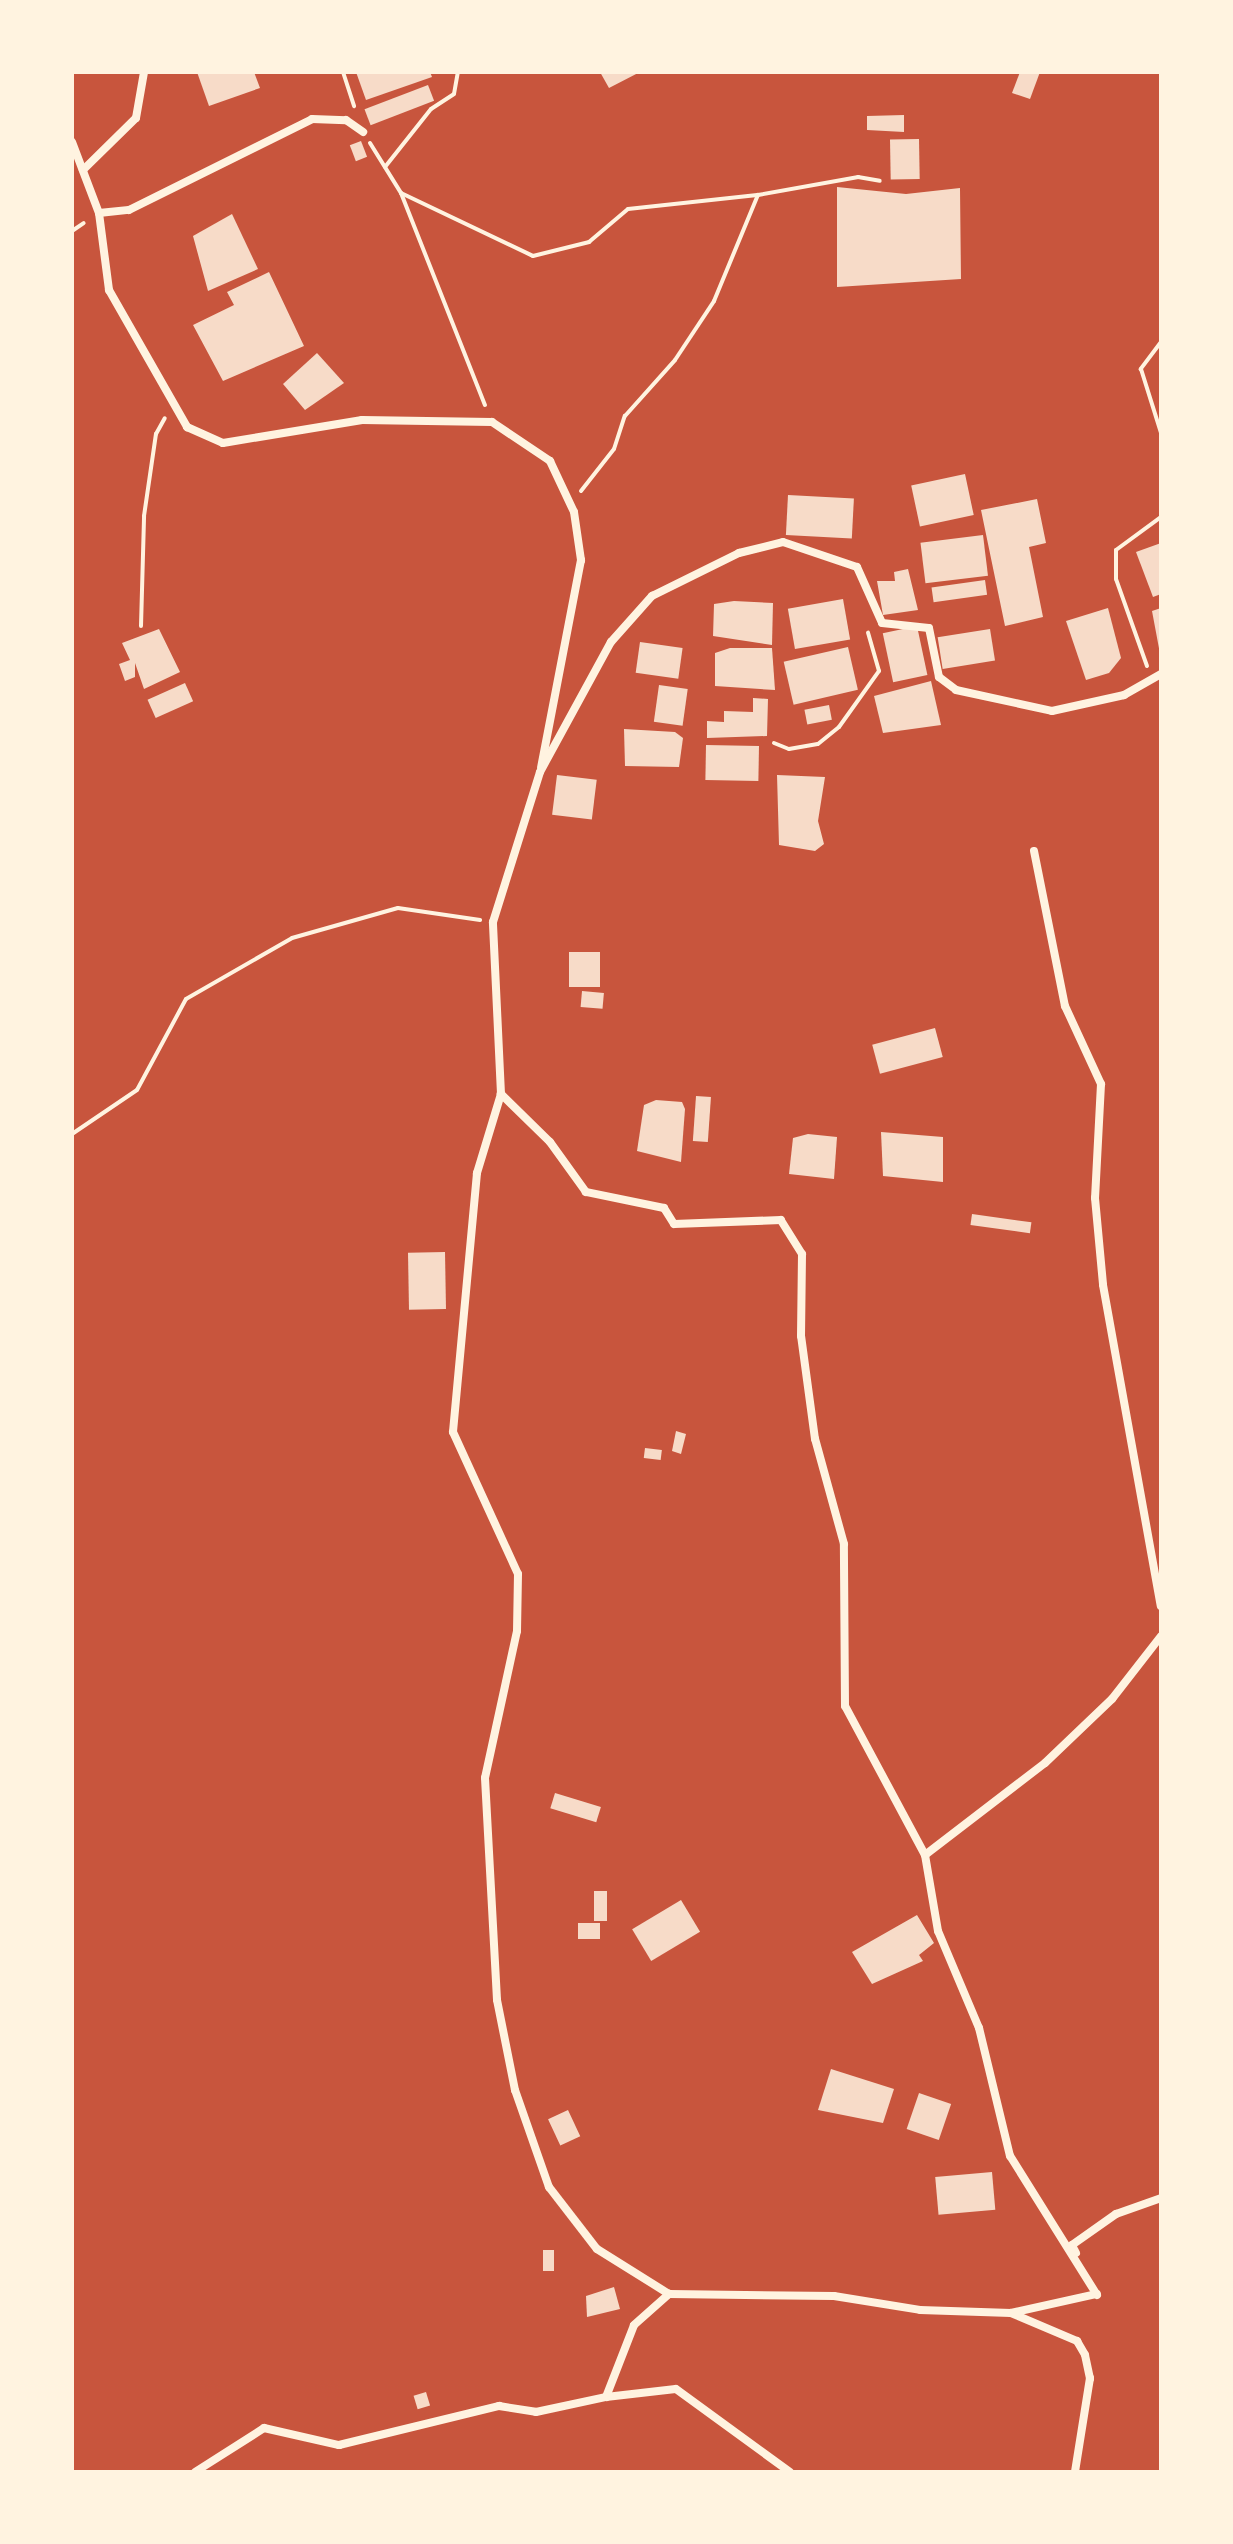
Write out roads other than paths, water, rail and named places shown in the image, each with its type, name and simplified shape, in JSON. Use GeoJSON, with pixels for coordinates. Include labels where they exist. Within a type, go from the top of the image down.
{"type":"FeatureCollection","features":[{"type":"Feature","properties":{"kind":"street"},"geometry":{"type":"LineString","coordinates":[[83,170],[136,118],[144,72]]}},
{"type":"Feature","properties":{"kind":"street"},"geometry":{"type":"LineString","coordinates":[[99,213],[129,210],[312,119],[346,120],[363,132]]}},
{"type":"Feature","properties":{"kind":"street"},"geometry":{"type":"LineString","coordinates":[[72,142],[99,213],[109,290],[187,427],[223,443],[362,420],[492,422],[550,461],[574,512],[581,560],[574,616],[555,665],[540,772],[493,922],[501,1094],[477,1173],[453,1432],[518,1574],[517,1631],[485,1778],[497,2000],[515,2090],[549,2187],[597,2249],[669,2294],[834,2296],[920,2310],[1011,2313],[1097,2295]]}},
{"type":"Feature","properties":{"kind":"street"},"geometry":{"type":"LineString","coordinates":[[540,772],[611,642],[652,596],[739,553],[783,542],[857,567],[864,596],[882,623],[929,628],[939,677],[956,690],[1052,711],[1124,695],[1157,677]]}},
{"type":"Feature","properties":{"kind":"street"},"geometry":{"type":"LineString","coordinates":[[1034,851],[1065,1006],[1101,1084],[1095,1198],[1103,1285],[1161,1606]]}},
{"type":"Feature","properties":{"kind":"street"},"geometry":{"type":"LineString","coordinates":[[501,1094],[550,1142],[586,1192],[664,1208],[674,1224],[781,1220],[802,1254],[801,1336],[815,1439],[844,1544],[845,1706],[925,1855],[938,1931],[979,2028],[1010,2156],[1097,2295]]}},
{"type":"Feature","properties":{"kind":"street"},"geometry":{"type":"LineString","coordinates":[[925,1855],[1045,1763],[1112,1699],[1161,1636]]}},
{"type":"Feature","properties":{"kind":"street"},"geometry":{"type":"LineString","coordinates":[[1097,2295],[1072,2245],[1116,2214],[1161,2198]]}},
{"type":"Feature","properties":{"kind":"street"},"geometry":{"type":"LineString","coordinates":[[606,2397],[634,2325],[669,2294]]}},
{"type":"Feature","properties":{"kind":"street"},"geometry":{"type":"LineString","coordinates":[[1011,2313],[1077,2341],[1085,2355],[1090,2378],[1075,2472]]}},
{"type":"Feature","properties":{"kind":"street"},"geometry":{"type":"LineString","coordinates":[[195,2472],[264,2428],[339,2445],[499,2406],[536,2412],[606,2397],[676,2389],[790,2472]]}}]}
